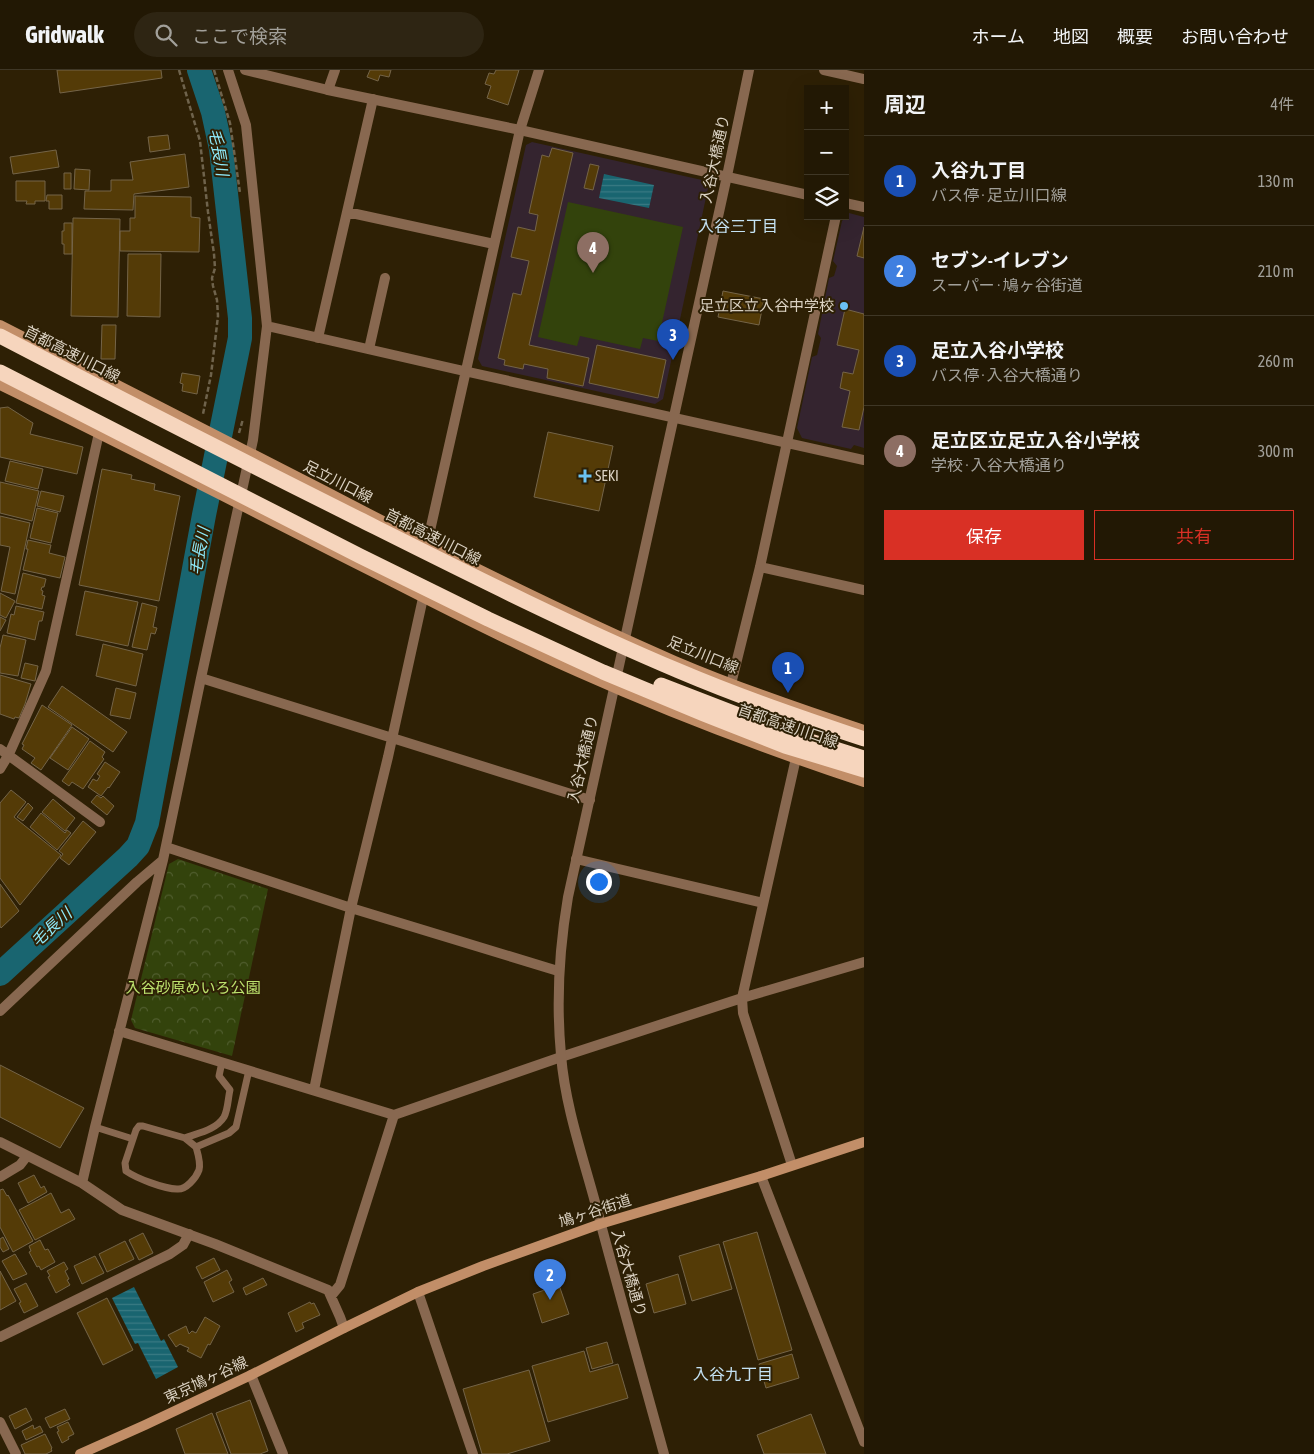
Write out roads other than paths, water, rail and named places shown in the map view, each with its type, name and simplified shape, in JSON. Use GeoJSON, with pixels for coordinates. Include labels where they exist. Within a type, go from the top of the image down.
{"type":"FeatureCollection","features":[{"type":"Feature","properties":{"kind":"highway","name":"首都高速川口線"},"geometry":{"type":"LineString","coordinates":[[0,336],[171,425],[581,629],[769,707],[864,739]]}},
{"type":"Feature","properties":{"kind":"highway"},"geometry":{"type":"LineString","coordinates":[[0,346],[171,425]]}},
{"type":"Feature","properties":{"kind":"highway","name":"首都高速川口線"},"geometry":{"type":"LineString","coordinates":[[0,372],[360,556],[488,619],[611,675],[704,714],[785,746],[864,770]]}},
{"type":"Feature","properties":{"kind":"highway"},"geometry":{"type":"LineString","coordinates":[[360,556],[499,618],[662,686],[788,734],[864,758]]}},
{"type":"Feature","properties":{"kind":"main road","name":"足立川口線"},"geometry":{"type":"LineString","coordinates":[[0,325],[426,544],[526,593],[732,684],[864,730]]}},
{"type":"Feature","properties":{"kind":"main road"},"geometry":{"type":"LineString","coordinates":[[0,385],[423,598],[568,668],[711,727],[864,782]]}},
{"type":"Feature","properties":{"kind":"main road","name":"鳩ヶ谷街道"},"geometry":{"type":"LineString","coordinates":[[344,1328],[418,1292],[538,1245],[864,1142]]}},
{"type":"Feature","properties":{"kind":"main road","name":"東京鳩ヶ谷線"},"geometry":{"type":"LineString","coordinates":[[80,1454],[251,1375],[344,1328]]}},
{"type":"Feature","properties":{"kind":"street"},"geometry":{"type":"LineString","coordinates":[[82,1183],[94,1127],[163,860],[251,454],[267,326],[246,125],[228,70]]}},
{"type":"Feature","properties":{"kind":"street"},"geometry":{"type":"LineString","coordinates":[[246,70],[328,90],[520,130],[804,194]]}},
{"type":"Feature","properties":{"kind":"street"},"geometry":{"type":"LineString","coordinates":[[328,90],[335,70]]}},
{"type":"Feature","properties":{"kind":"street"},"geometry":{"type":"LineString","coordinates":[[426,544],[520,130],[539,70]]}},
{"type":"Feature","properties":{"kind":"street","name":"入谷大橋通り"},"geometry":{"type":"LineString","coordinates":[[664,1454],[567,1097],[561,1057],[558,1015],[558,971],[562,933],[576,859],[749,70]]}},
{"type":"Feature","properties":{"kind":"street"},"geometry":{"type":"LineString","coordinates":[[824,70],[864,79]]}},
{"type":"Feature","properties":{"kind":"street"},"geometry":{"type":"LineString","coordinates":[[318,338],[373,99]]}},
{"type":"Feature","properties":{"kind":"street"},"geometry":{"type":"LineString","coordinates":[[849,204],[864,208]]}},
{"type":"Feature","properties":{"kind":"street"},"geometry":{"type":"LineString","coordinates":[[347,212],[494,244]]}},
{"type":"Feature","properties":{"kind":"street"},"geometry":{"type":"LineString","coordinates":[[732,684],[760,567],[835,220]]}},
{"type":"Feature","properties":{"kind":"street"},"geometry":{"type":"LineString","coordinates":[[369,349],[385,278]]}},
{"type":"Feature","properties":{"kind":"street"},"geometry":{"type":"LineString","coordinates":[[267,326],[864,460]]}},
{"type":"Feature","properties":{"kind":"street"},"geometry":{"type":"LineString","coordinates":[[0,769],[4,751],[46,671],[99,434]]}},
{"type":"Feature","properties":{"kind":"street"},"geometry":{"type":"LineString","coordinates":[[760,567],[864,590]]}},
{"type":"Feature","properties":{"kind":"street"},"geometry":{"type":"LineString","coordinates":[[314,1090],[352,908],[423,598]]}},
{"type":"Feature","properties":{"kind":"street"},"geometry":{"type":"LineString","coordinates":[[201,678],[590,800]]}},
{"type":"Feature","properties":{"kind":"street"},"geometry":{"type":"LineString","coordinates":[[4,751],[100,822]]}},
{"type":"Feature","properties":{"kind":"street"},"geometry":{"type":"LineString","coordinates":[[792,1165],[743,1013],[742,998],[796,758]]}},
{"type":"Feature","properties":{"kind":"street"},"geometry":{"type":"LineString","coordinates":[[166,847],[352,908],[558,971]]}},
{"type":"Feature","properties":{"kind":"street"},"geometry":{"type":"LineString","coordinates":[[576,859],[763,902]]}},
{"type":"Feature","properties":{"kind":"street"},"geometry":{"type":"LineString","coordinates":[[0,1011],[137,882],[163,860]]}},
{"type":"Feature","properties":{"kind":"street"},"geometry":{"type":"LineString","coordinates":[[119,1031],[394,1115],[561,1057],[742,998],[864,962]]}},
{"type":"Feature","properties":{"kind":"street"},"geometry":{"type":"LineString","coordinates":[[331,1296],[340,1285],[394,1115]]}},
{"type":"Feature","properties":{"kind":"street"},"geometry":{"type":"LineString","coordinates":[[0,1142],[82,1183],[122,1210],[189,1234],[328,1290],[344,1328]]}},
{"type":"Feature","properties":{"kind":"street"},"geometry":{"type":"LineString","coordinates":[[0,1177],[20,1165],[28,1156]]}},
{"type":"Feature","properties":{"kind":"street"},"geometry":{"type":"LineString","coordinates":[[761,1176],[864,1442]]}},
{"type":"Feature","properties":{"kind":"street"},"geometry":{"type":"LineString","coordinates":[[0,1338],[170,1254],[183,1245],[189,1234]]}},
{"type":"Feature","properties":{"kind":"street"},"geometry":{"type":"LineString","coordinates":[[418,1292],[473,1454]]}},
{"type":"Feature","properties":{"kind":"street"},"geometry":{"type":"LineString","coordinates":[[251,1375],[283,1454]]}},
{"type":"Feature","properties":{"kind":"street"},"geometry":{"type":"LineString","coordinates":[[0,1422],[16,1454]]}},
{"type":"Feature","properties":{"kind":"lane"},"geometry":{"type":"LineString","coordinates":[[185,1138],[217,1125],[224,1117],[230,1090],[219,1076],[222,1062]]}},
{"type":"Feature","properties":{"kind":"lane"},"geometry":{"type":"LineString","coordinates":[[196,1147],[229,1133],[236,1127],[249,1070]]}},
{"type":"Feature","properties":{"kind":"lane"},"geometry":{"type":"LineString","coordinates":[[139,1126],[185,1138],[196,1147],[199,1156],[199,1169],[190,1184],[179,1190],[134,1176],[126,1170],[125,1163],[133,1139],[139,1126]]}},
{"type":"Feature","properties":{"kind":"lane"},"geometry":{"type":"LineString","coordinates":[[94,1127],[133,1139]]}},
{"type":"Feature","properties":{"kind":"water"},"geometry":{"type":"Polygon","coordinates":[[[604,174],[654,185],[649,208],[599,198],[604,174]]]}},
{"type":"Feature","properties":{"kind":"water"},"geometry":{"type":"Polygon","coordinates":[[[134,1287],[161,1341],[164,1339],[178,1367],[156,1379],[138,1343],[135,1344],[112,1298],[134,1287]]]}},
{"type":"Feature","properties":{"kind":"waterway","name":"毛長川"},"geometry":{"type":"LineString","coordinates":[[0,974],[128,857],[138,846],[147,823],[204,515],[240,338],[240,318],[221,149],[213,112],[199,70]]}},
{"type":"Feature","properties":{"kind":"place","name":"足立区立足立入谷小学校"},"geometry":{"type":"Point","coordinates":[593,273]}},
{"type":"Feature","properties":{"kind":"place","name":"足立区立入谷中学校"},"geometry":{"type":"Point","coordinates":[844,306]}},
{"type":"Feature","properties":{"kind":"place","name":"足立入谷小学校"},"geometry":{"type":"Point","coordinates":[673,360]}},
{"type":"Feature","properties":{"kind":"place","name":"SEKI"},"geometry":{"type":"Point","coordinates":[585,476]}},
{"type":"Feature","properties":{"kind":"place","name":"入谷九丁目"},"geometry":{"type":"Point","coordinates":[788,693]}},
{"type":"Feature","properties":{"kind":"place","name":"セブン-イレブン"},"geometry":{"type":"Point","coordinates":[550,1300]}},
{"type":"Feature","properties":{"kind":"district","name":"入谷三丁目"},"geometry":{"type":"Point","coordinates":[738,226]}},
{"type":"Feature","properties":{"kind":"district","name":"入谷九丁目"},"geometry":{"type":"Point","coordinates":[733,1374]}},
{"type":"Feature","properties":{"kind":"park label","name":"入谷砂原めいろ公園"},"geometry":{"type":"Point","coordinates":[193,988]}}]}
